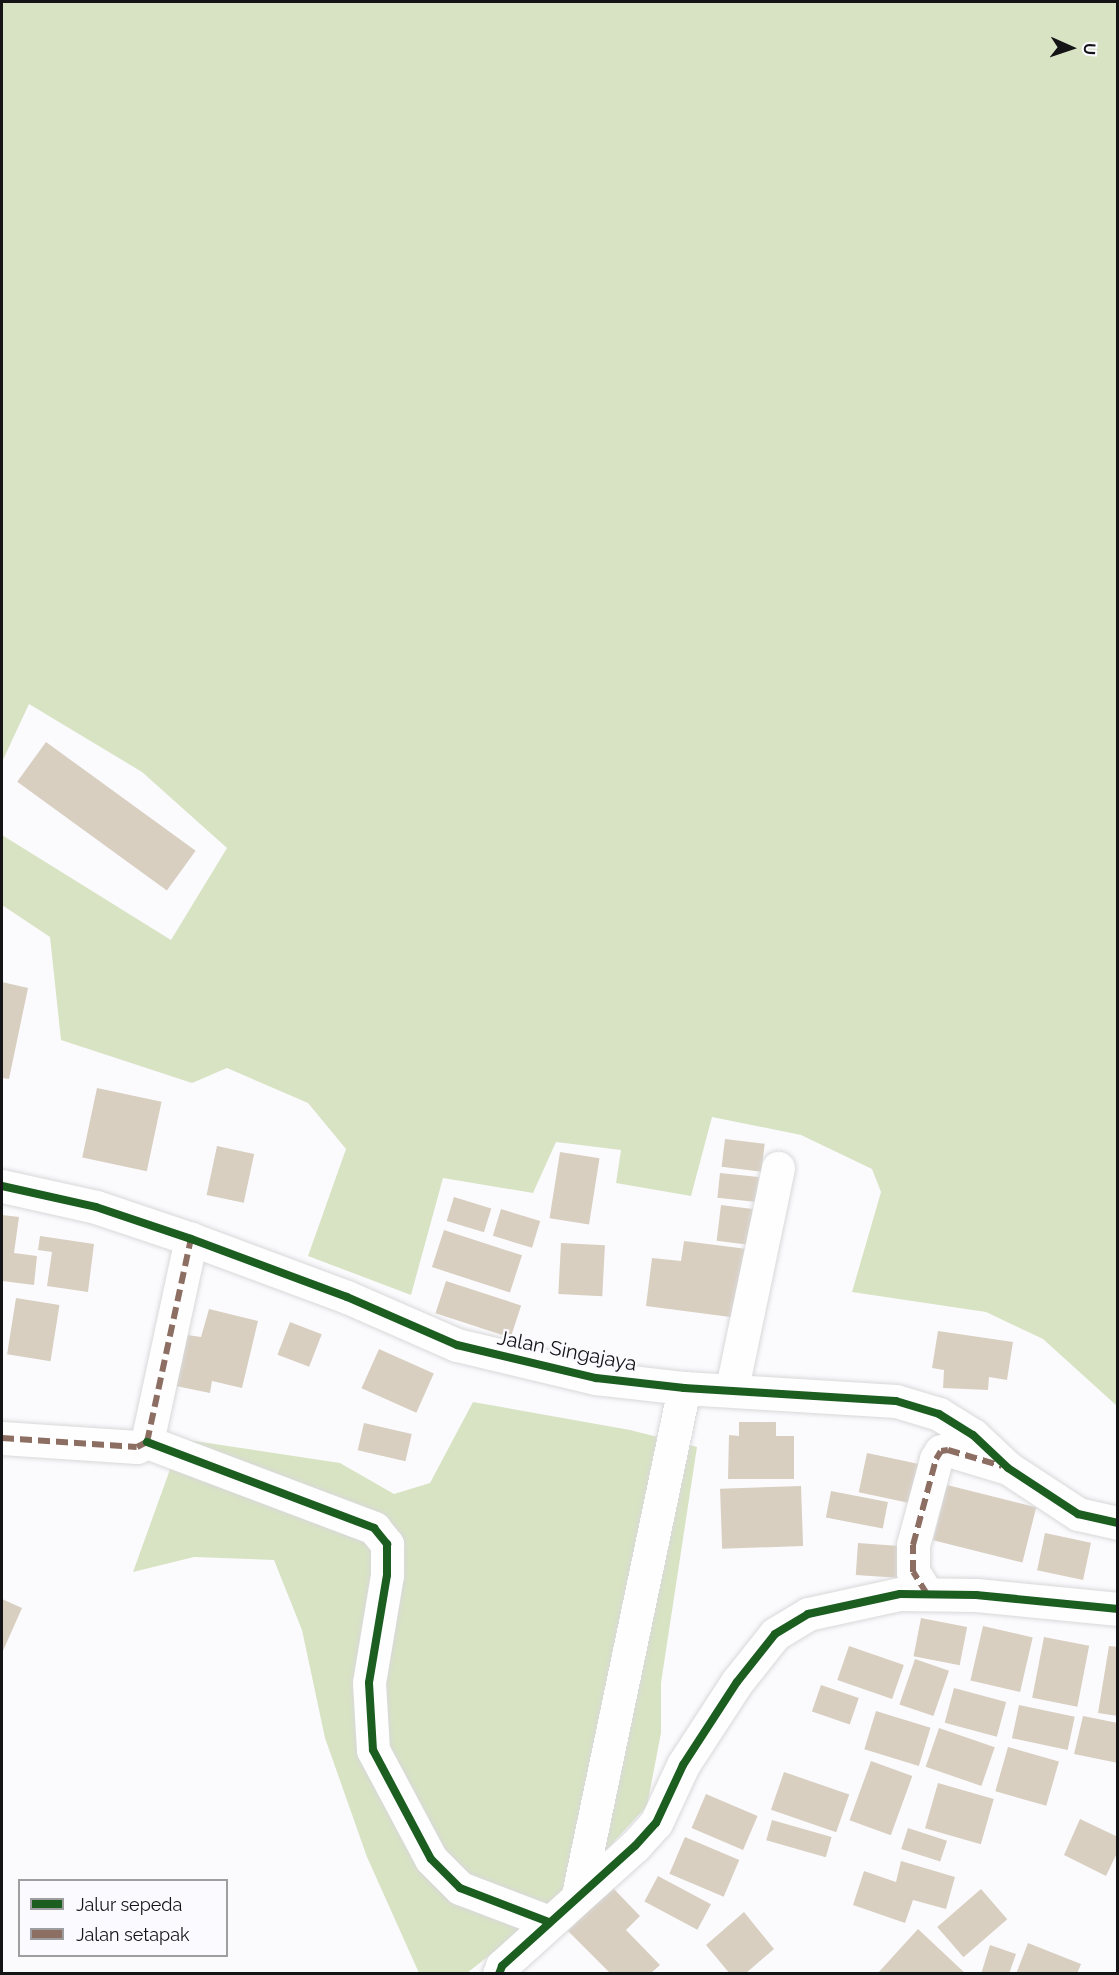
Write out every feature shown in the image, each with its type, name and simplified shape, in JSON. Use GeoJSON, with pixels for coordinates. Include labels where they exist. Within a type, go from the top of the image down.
{"type":"FeatureCollection","features":[{"type":"Feature","properties":{"kind":"street"},"geometry":{"type":"LineString","coordinates":[[732,1388],[778,1168]]}},
{"type":"Feature","properties":{"kind":"street","name":"Jalan Singajaya"},"geometry":{"type":"LineString","coordinates":[[2,1185],[96,1207],[190,1239],[347,1297],[457,1345],[596,1378],[684,1388],[732,1388],[896,1401],[939,1414],[973,1435],[1008,1468],[1078,1514],[1118,1523]]}},
{"type":"Feature","properties":{"kind":"street"},"geometry":{"type":"LineString","coordinates":[[147,1442],[190,1239]]}},
{"type":"Feature","properties":{"kind":"street"},"geometry":{"type":"LineString","coordinates":[[578,1895],[684,1388]]}},
{"type":"Feature","properties":{"kind":"street"},"geometry":{"type":"LineString","coordinates":[[2,1438],[137,1447],[147,1442],[374,1528],[387,1544],[387,1575],[369,1683],[373,1750],[431,1859],[460,1888],[549,1922]]}},
{"type":"Feature","properties":{"kind":"street"},"geometry":{"type":"LineString","coordinates":[[927,1594],[913,1572],[913,1545],[936,1459],[941,1451],[948,1450],[1008,1468]]}},
{"type":"Feature","properties":{"kind":"street"},"geometry":{"type":"LineString","coordinates":[[500,1974],[502,1966],[578,1895],[635,1846],[656,1823],[683,1765],[737,1682],[775,1634],[808,1614],[900,1594],[976,1595],[1118,1608]]}},
{"type":"Feature","properties":{"kind":"green space"},"geometry":{"type":"Polygon","coordinates":[[[2,2],[1117,2],[1117,1406],[1043,1339],[986,1312],[852,1292],[881,1192],[872,1169],[801,1135],[712,1117],[691,1196],[616,1183],[621,1150],[556,1142],[533,1193],[443,1178],[411,1295],[308,1256],[346,1149],[308,1103],[227,1068],[192,1083],[61,1040],[50,937],[2,905],[2,835],[171,940],[227,848],[142,772],[29,704],[2,762],[2,2]]]}},
{"type":"Feature","properties":{"kind":"green space"},"geometry":{"type":"Polygon","coordinates":[[[473,1402],[630,1430],[697,1447],[661,1683],[661,1733],[647,1806],[561,1899],[467,1973],[419,1973],[367,1857],[325,1738],[302,1630],[274,1560],[194,1557],[133,1572],[181,1439],[340,1463],[394,1494],[430,1483],[473,1402]]]}},
{"type":"Feature","properties":{"kind":"building"},"geometry":{"type":"Polygon","coordinates":[[[46,742],[196,851],[167,890],[17,782],[46,742]]]}},
{"type":"Feature","properties":{"kind":"building"},"geometry":{"type":"Polygon","coordinates":[[[2,982],[28,988],[9,1079],[2,1078],[2,982]]]}},
{"type":"Feature","properties":{"kind":"building"},"geometry":{"type":"Polygon","coordinates":[[[97,1088],[162,1102],[147,1171],[82,1157],[97,1088]]]}},
{"type":"Feature","properties":{"kind":"building"},"geometry":{"type":"Polygon","coordinates":[[[725,1139],[765,1144],[761,1172],[722,1167],[725,1139]]]}},
{"type":"Feature","properties":{"kind":"building"},"geometry":{"type":"Polygon","coordinates":[[[217,1146],[254,1154],[244,1203],[207,1195],[217,1146]]]}},
{"type":"Feature","properties":{"kind":"building"},"geometry":{"type":"Polygon","coordinates":[[[560,1152],[600,1158],[589,1224],[550,1218],[560,1152]]]}},
{"type":"Feature","properties":{"kind":"building"},"geometry":{"type":"Polygon","coordinates":[[[720,1173],[759,1177],[756,1202],[717,1198],[720,1173]]]}},
{"type":"Feature","properties":{"kind":"building"},"geometry":{"type":"Polygon","coordinates":[[[454,1197],[491,1208],[484,1232],[447,1221],[454,1197]]]}},
{"type":"Feature","properties":{"kind":"building"},"geometry":{"type":"Polygon","coordinates":[[[721,1205],[755,1209],[750,1245],[717,1241],[721,1205]]]}},
{"type":"Feature","properties":{"kind":"building"},"geometry":{"type":"Polygon","coordinates":[[[501,1209],[540,1221],[532,1248],[493,1236],[501,1209]]]}},
{"type":"Feature","properties":{"kind":"building"},"geometry":{"type":"Polygon","coordinates":[[[2,1215],[19,1217],[14,1253],[37,1256],[34,1285],[2,1281],[2,1215]]]}},
{"type":"Feature","properties":{"kind":"building"},"geometry":{"type":"Polygon","coordinates":[[[444,1230],[522,1255],[510,1292],[432,1267],[444,1230]]]}},
{"type":"Feature","properties":{"kind":"building"},"geometry":{"type":"Polygon","coordinates":[[[40,1236],[94,1244],[88,1292],[47,1286],[52,1252],[38,1250],[40,1236]]]}},
{"type":"Feature","properties":{"kind":"building"},"geometry":{"type":"Polygon","coordinates":[[[684,1241],[747,1249],[738,1318],[646,1306],[652,1258],[681,1261],[684,1241]]]}},
{"type":"Feature","properties":{"kind":"building"},"geometry":{"type":"Polygon","coordinates":[[[561,1243],[605,1245],[602,1296],[558,1294],[561,1243]]]}},
{"type":"Feature","properties":{"kind":"building"},"geometry":{"type":"Polygon","coordinates":[[[446,1281],[521,1305],[511,1338],[435,1313],[446,1281]]]}},
{"type":"Feature","properties":{"kind":"building"},"geometry":{"type":"Polygon","coordinates":[[[16,1298],[59,1305],[51,1361],[7,1354],[16,1298]]]}},
{"type":"Feature","properties":{"kind":"building"},"geometry":{"type":"Polygon","coordinates":[[[209,1309],[258,1321],[242,1388],[212,1381],[210,1393],[171,1385],[181,1334],[201,1337],[209,1309]]]}},
{"type":"Feature","properties":{"kind":"building"},"geometry":{"type":"Polygon","coordinates":[[[290,1322],[322,1334],[309,1367],[277,1355],[290,1322]]]}},
{"type":"Feature","properties":{"kind":"building"},"geometry":{"type":"Polygon","coordinates":[[[938,1331],[1013,1342],[1007,1380],[989,1377],[988,1390],[943,1388],[944,1370],[932,1368],[938,1331]]]}},
{"type":"Feature","properties":{"kind":"building"},"geometry":{"type":"Polygon","coordinates":[[[379,1349],[434,1373],[416,1413],[362,1388],[379,1349]]]}},
{"type":"Feature","properties":{"kind":"building"},"geometry":{"type":"Polygon","coordinates":[[[739,1422],[776,1422],[776,1436],[794,1436],[794,1479],[728,1479],[729,1435],[739,1436],[739,1422]]]}},
{"type":"Feature","properties":{"kind":"building"},"geometry":{"type":"Polygon","coordinates":[[[364,1423],[412,1434],[405,1461],[358,1450],[364,1423]]]}},
{"type":"Feature","properties":{"kind":"building"},"geometry":{"type":"Polygon","coordinates":[[[867,1453],[919,1464],[911,1503],[859,1492],[867,1453]]]}},
{"type":"Feature","properties":{"kind":"building"},"geometry":{"type":"Polygon","coordinates":[[[947,1485],[1036,1507],[1022,1563],[933,1540],[947,1485]]]}},
{"type":"Feature","properties":{"kind":"building"},"geometry":{"type":"Polygon","coordinates":[[[801,1486],[803,1546],[722,1549],[720,1489],[801,1486]]]}},
{"type":"Feature","properties":{"kind":"building"},"geometry":{"type":"Polygon","coordinates":[[[831,1491],[888,1502],[883,1529],[826,1518],[831,1491]]]}},
{"type":"Feature","properties":{"kind":"building"},"geometry":{"type":"Polygon","coordinates":[[[1045,1533],[1091,1543],[1083,1580],[1037,1570],[1045,1533]]]}},
{"type":"Feature","properties":{"kind":"building"},"geometry":{"type":"Polygon","coordinates":[[[858,1543],[903,1546],[901,1578],[856,1575],[858,1543]]]}},
{"type":"Feature","properties":{"kind":"building"},"geometry":{"type":"Polygon","coordinates":[[[2,1599],[22,1608],[2,1653],[2,1599]]]}},
{"type":"Feature","properties":{"kind":"building"},"geometry":{"type":"Polygon","coordinates":[[[921,1618],[967,1627],[960,1665],[914,1656],[921,1618]]]}},
{"type":"Feature","properties":{"kind":"building"},"geometry":{"type":"Polygon","coordinates":[[[983,1626],[1033,1637],[1020,1692],[970,1681],[983,1626]]]}},
{"type":"Feature","properties":{"kind":"building"},"geometry":{"type":"Polygon","coordinates":[[[1044,1637],[1089,1646],[1077,1707],[1032,1698],[1044,1637]]]}},
{"type":"Feature","properties":{"kind":"building"},"geometry":{"type":"Polygon","coordinates":[[[849,1646],[904,1665],[892,1699],[837,1680],[849,1646]]]}},
{"type":"Feature","properties":{"kind":"building"},"geometry":{"type":"Polygon","coordinates":[[[1109,1646],[1118,1647],[1118,1716],[1098,1713],[1109,1646]]]}},
{"type":"Feature","properties":{"kind":"building"},"geometry":{"type":"Polygon","coordinates":[[[915,1659],[949,1671],[933,1716],[899,1704],[915,1659]]]}},
{"type":"Feature","properties":{"kind":"building"},"geometry":{"type":"Polygon","coordinates":[[[821,1685],[859,1698],[850,1724],[812,1711],[821,1685]]]}},
{"type":"Feature","properties":{"kind":"building"},"geometry":{"type":"Polygon","coordinates":[[[954,1688],[1006,1702],[997,1737],[945,1723],[954,1688]]]}},
{"type":"Feature","properties":{"kind":"building"},"geometry":{"type":"Polygon","coordinates":[[[1019,1705],[1075,1717],[1068,1750],[1012,1738],[1019,1705]]]}},
{"type":"Feature","properties":{"kind":"building"},"geometry":{"type":"Polygon","coordinates":[[[876,1711],[931,1728],[919,1766],[864,1749],[876,1711]]]}},
{"type":"Feature","properties":{"kind":"building"},"geometry":{"type":"Polygon","coordinates":[[[1083,1716],[1118,1723],[1118,1763],[1074,1754],[1083,1716]]]}},
{"type":"Feature","properties":{"kind":"building"},"geometry":{"type":"Polygon","coordinates":[[[939,1728],[995,1747],[981,1786],[926,1767],[939,1728]]]}},
{"type":"Feature","properties":{"kind":"building"},"geometry":{"type":"Polygon","coordinates":[[[1008,1747],[1059,1762],[1046,1806],[995,1791],[1008,1747]]]}},
{"type":"Feature","properties":{"kind":"building"},"geometry":{"type":"Polygon","coordinates":[[[871,1761],[912,1776],[891,1835],[849,1820],[871,1761]]]}},
{"type":"Feature","properties":{"kind":"building"},"geometry":{"type":"Polygon","coordinates":[[[784,1772],[849,1794],[836,1832],[771,1810],[784,1772]]]}},
{"type":"Feature","properties":{"kind":"building"},"geometry":{"type":"Polygon","coordinates":[[[938,1783],[994,1799],[981,1844],[925,1828],[938,1783]]]}},
{"type":"Feature","properties":{"kind":"building"},"geometry":{"type":"Polygon","coordinates":[[[706,1794],[758,1816],[743,1850],[692,1828],[706,1794]]]}},
{"type":"Feature","properties":{"kind":"building"},"geometry":{"type":"Polygon","coordinates":[[[1080,1819],[1118,1837],[1118,1851],[1106,1876],[1064,1855],[1080,1819]]]}},
{"type":"Feature","properties":{"kind":"building"},"geometry":{"type":"Polygon","coordinates":[[[772,1820],[832,1837],[826,1857],[766,1840],[772,1820]]]}},
{"type":"Feature","properties":{"kind":"building"},"geometry":{"type":"Polygon","coordinates":[[[908,1828],[947,1841],[940,1862],[901,1849],[908,1828]]]}},
{"type":"Feature","properties":{"kind":"building"},"geometry":{"type":"Polygon","coordinates":[[[685,1837],[739,1860],[724,1897],[669,1874],[685,1837]]]}},
{"type":"Feature","properties":{"kind":"building"},"geometry":{"type":"Polygon","coordinates":[[[901,1861],[955,1877],[946,1909],[913,1900],[905,1923],[853,1905],[864,1871],[896,1882],[901,1861]]]}},
{"type":"Feature","properties":{"kind":"building"},"geometry":{"type":"Polygon","coordinates":[[[658,1876],[711,1904],[697,1930],[644,1902],[658,1876]]]}},
{"type":"Feature","properties":{"kind":"building"},"geometry":{"type":"Polygon","coordinates":[[[612,1887],[640,1916],[626,1930],[660,1965],[650,1974],[611,1974],[568,1931],[612,1887]]]}},
{"type":"Feature","properties":{"kind":"building"},"geometry":{"type":"Polygon","coordinates":[[[981,1889],[1007,1919],[963,1957],[937,1927],[981,1889]]]}},
{"type":"Feature","properties":{"kind":"building"},"geometry":{"type":"Polygon","coordinates":[[[744,1912],[774,1949],[745,1974],[730,1974],[706,1945],[744,1912]]]}},
{"type":"Feature","properties":{"kind":"building"},"geometry":{"type":"Polygon","coordinates":[[[918,1929],[966,1974],[877,1974],[918,1929]]]}},
{"type":"Feature","properties":{"kind":"building"},"geometry":{"type":"Polygon","coordinates":[[[1028,1943],[1081,1964],[1077,1974],[1016,1974],[1028,1943]]]}},
{"type":"Feature","properties":{"kind":"building"},"geometry":{"type":"Polygon","coordinates":[[[990,1945],[1016,1954],[1009,1974],[981,1974],[990,1945]]]}},
{"type":"Feature","properties":{"kind":"marked path"},"geometry":{"type":"LineString","coordinates":[[2,1438],[137,1447],[147,1442],[191,1239]]}},
{"type":"Feature","properties":{"kind":"marked path"},"geometry":{"type":"LineString","coordinates":[[927,1594],[913,1572],[913,1545],[936,1459],[941,1451],[948,1450],[1002,1466]]}},
{"type":"Feature","properties":{"kind":"cycle path"},"geometry":{"type":"LineString","coordinates":[[2,1186],[96,1207],[191,1239],[347,1297],[457,1345],[596,1378],[684,1388],[896,1401],[939,1414],[973,1435],[1008,1468],[1078,1514],[1118,1523]]}},
{"type":"Feature","properties":{"kind":"cycle path"},"geometry":{"type":"LineString","coordinates":[[147,1442],[374,1528],[387,1544],[387,1575],[369,1683],[373,1750],[431,1859],[460,1888],[549,1922]]}},
{"type":"Feature","properties":{"kind":"cycle path"},"geometry":{"type":"LineString","coordinates":[[499,1974],[502,1966],[635,1846],[656,1823],[683,1765],[737,1682],[775,1634],[808,1614],[900,1594],[976,1595],[1118,1609]]}}]}
